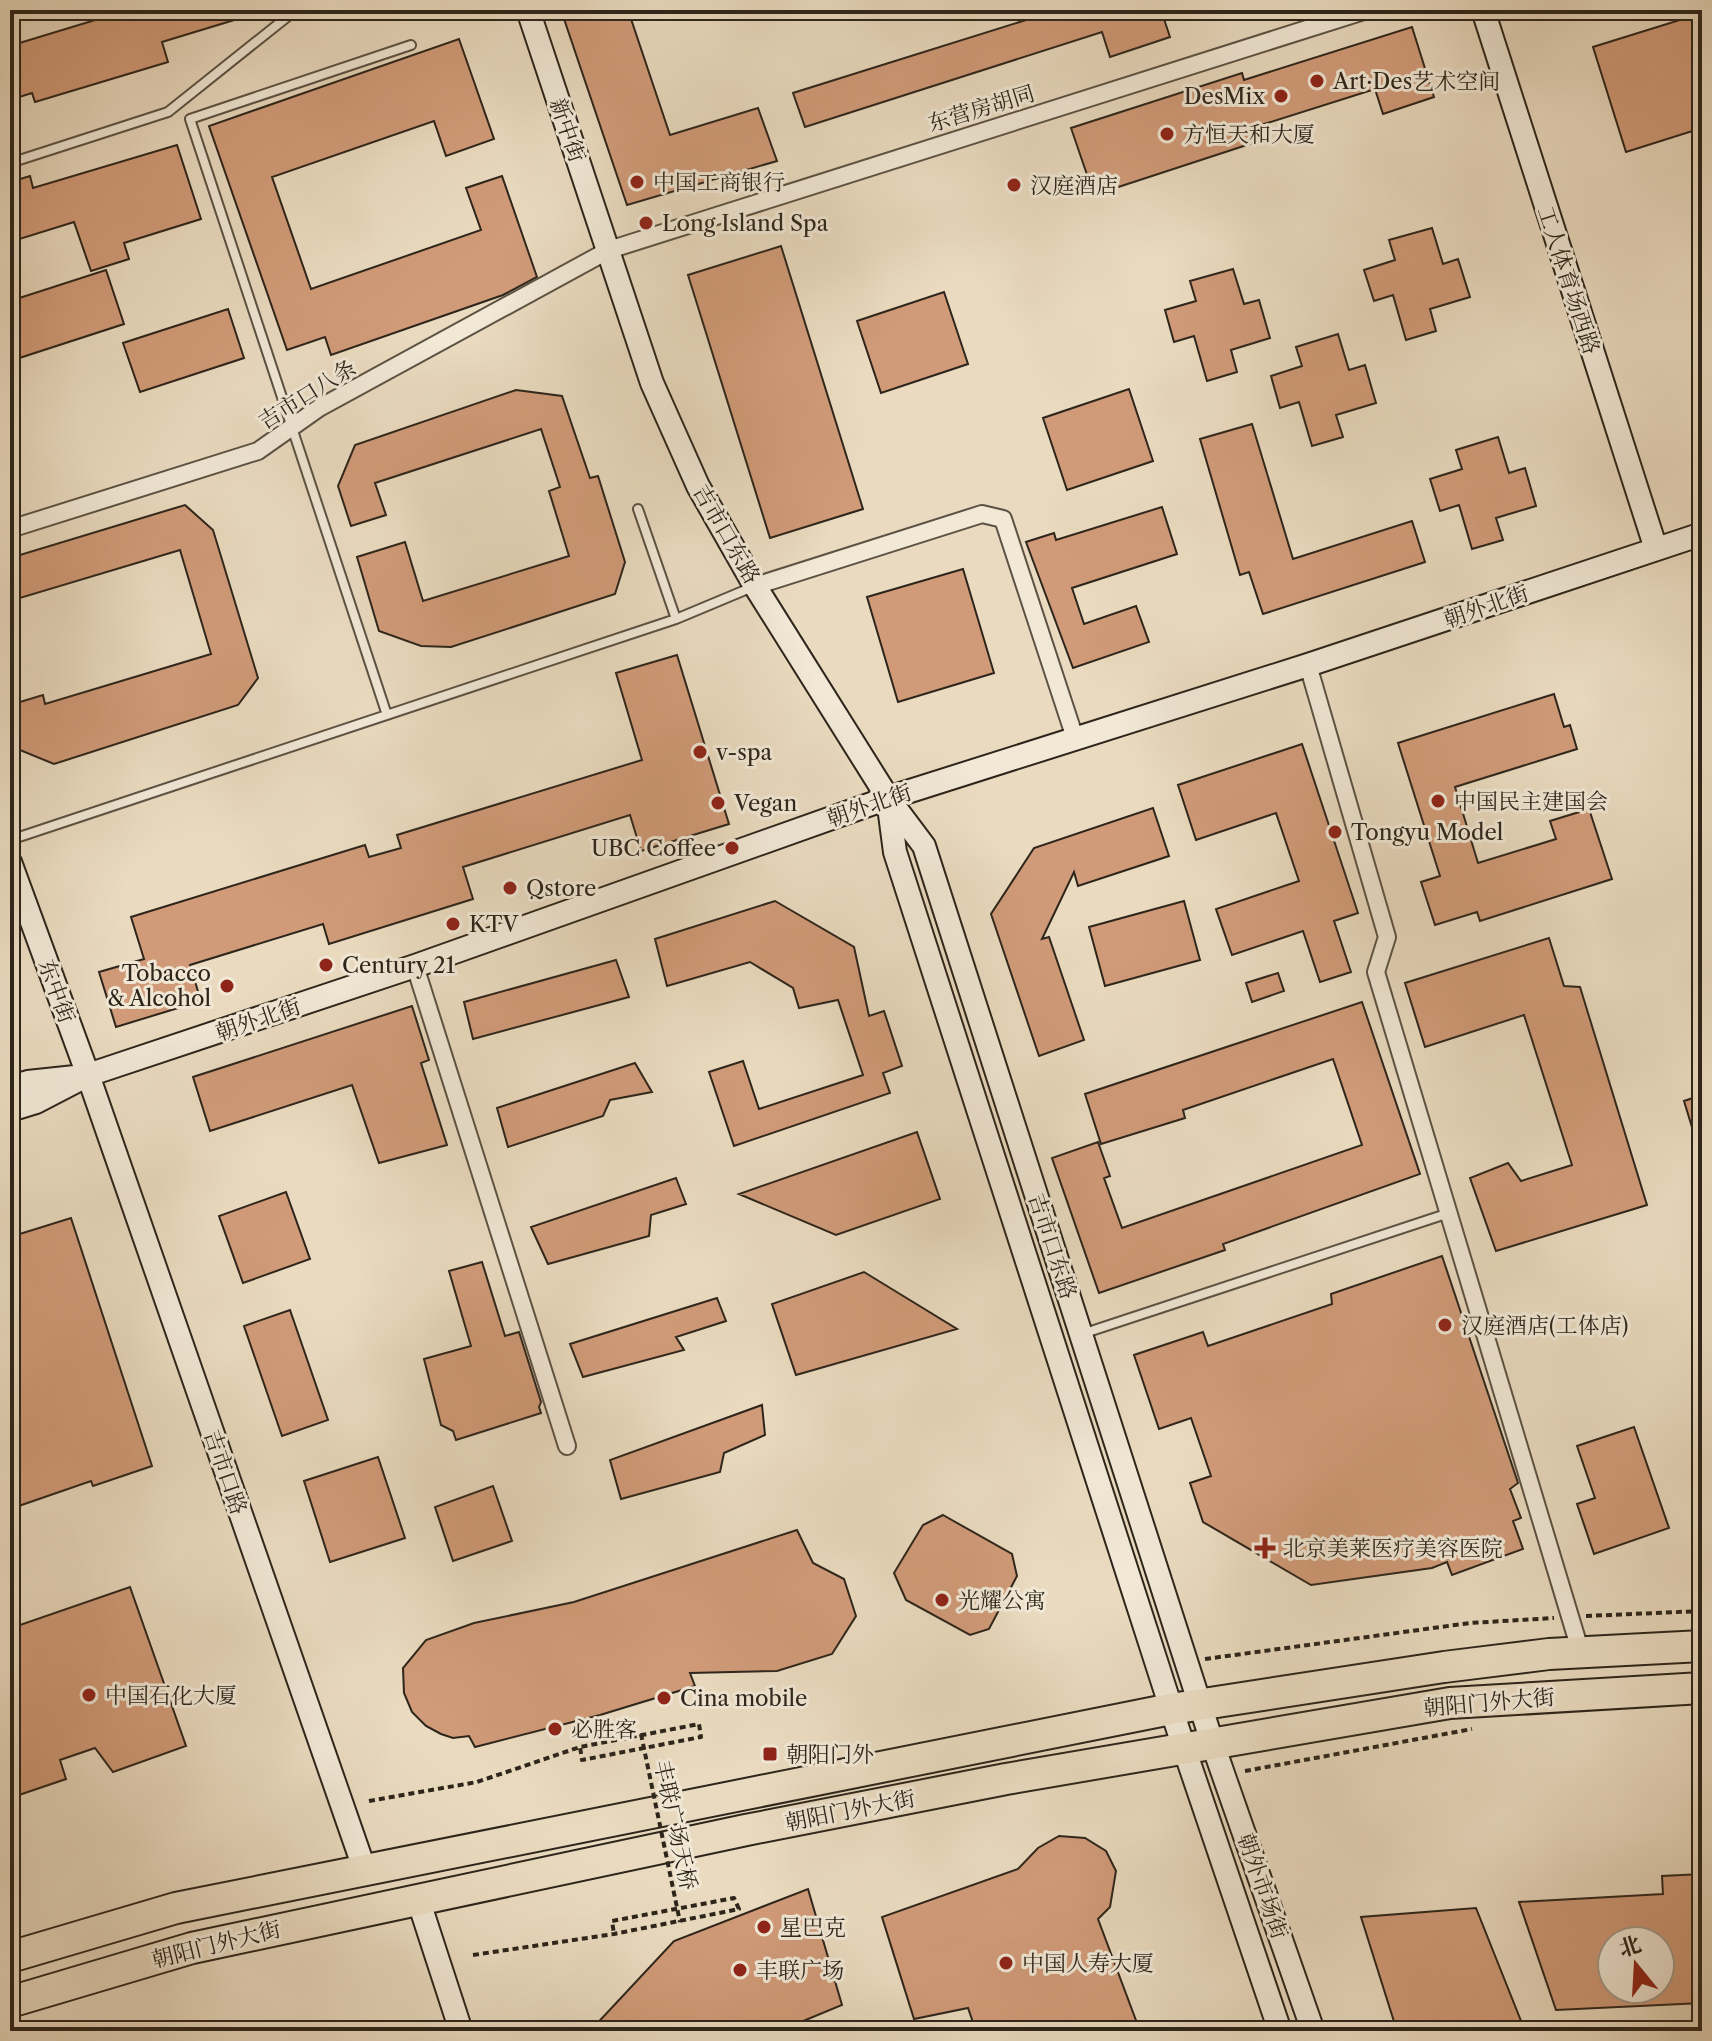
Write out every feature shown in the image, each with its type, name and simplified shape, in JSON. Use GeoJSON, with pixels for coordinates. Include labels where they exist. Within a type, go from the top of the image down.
{"type":"FeatureCollection","features":[{"type":"Feature","properties":{"kind":"highway","name":"朝阳门外大街"},"geometry":{"type":"LineString","coordinates":[[10,1957],[176,1908],[1186,1706],[1549,1654],[1702,1646]]}},
{"type":"Feature","properties":{"kind":"highway","name":"朝阳门外大街"},"geometry":{"type":"LineString","coordinates":[[10,2002],[192,1948],[746,1830],[1006,1779],[1450,1703],[1702,1688]]}},
{"type":"Feature","properties":{"kind":"street","name":"新中街"},"geometry":{"type":"LineString","coordinates":[[528,10],[609,250]]}},
{"type":"Feature","properties":{"kind":"street","name":"东营房胡同"},"geometry":{"type":"LineString","coordinates":[[609,250],[1367,10]]}},
{"type":"Feature","properties":{"kind":"street","name":"工人体育场西路"},"geometry":{"type":"LineString","coordinates":[[1483,10],[1656,549]]}},
{"type":"Feature","properties":{"kind":"street","name":"吉市口八条"},"geometry":{"type":"LineString","coordinates":[[10,529],[258,451],[319,408],[609,250]]}},
{"type":"Feature","properties":{"kind":"street","name":"吉市口东路"},"geometry":{"type":"LineString","coordinates":[[609,250],[652,383],[698,486],[755,586],[888,798],[924,846],[1187,1662],[1186,1706]]}},
{"type":"Feature","properties":{"kind":"street"},"geometry":{"type":"LineString","coordinates":[[755,586],[982,514],[1003,519],[1075,738]]}},
{"type":"Feature","properties":{"kind":"street","name":"朝外北街"},"geometry":{"type":"LineString","coordinates":[[10,1110],[36,1102],[88,1075],[415,966],[888,798],[1308,665],[1702,534]]}},
{"type":"Feature","properties":{"kind":"street"},"geometry":{"type":"LineString","coordinates":[[1308,665],[1387,937],[1376,972],[1581,1653]]}},
{"type":"Feature","properties":{"kind":"street","name":"吉市口东路"},"geometry":{"type":"LineString","coordinates":[[888,798],[895,852],[1186,1706]]}},
{"type":"Feature","properties":{"kind":"street","name":"东中街"},"geometry":{"type":"LineString","coordinates":[[10,862],[88,1075]]}},
{"type":"Feature","properties":{"kind":"street"},"geometry":{"type":"LineString","coordinates":[[415,966],[567,1446]]}},
{"type":"Feature","properties":{"kind":"street","name":"朝外北街"},"geometry":{"type":"LineString","coordinates":[[10,1087],[88,1075]]}},
{"type":"Feature","properties":{"kind":"street","name":"吉市口路"},"geometry":{"type":"LineString","coordinates":[[88,1075],[364,1868]]}},
{"type":"Feature","properties":{"kind":"street"},"geometry":{"type":"LineString","coordinates":[[1186,1706],[1198,1745]]}},
{"type":"Feature","properties":{"kind":"street","name":"朝外市场街"},"geometry":{"type":"LineString","coordinates":[[1198,1745],[1225,1775],[1313,2031]]}},
{"type":"Feature","properties":{"kind":"street","name":"朝外市场街"},"geometry":{"type":"LineString","coordinates":[[1198,1745],[1280,2031]]}},
{"type":"Feature","properties":{"kind":"street"},"geometry":{"type":"LineString","coordinates":[[418,1899],[461,2031]]}},
{"type":"Feature","properties":{"kind":"lane"},"geometry":{"type":"LineString","coordinates":[[10,163],[168,112],[292,13],[300,10]]}},
{"type":"Feature","properties":{"kind":"lane"},"geometry":{"type":"LineString","coordinates":[[387,715],[190,119],[411,45]]}},
{"type":"Feature","properties":{"kind":"lane"},"geometry":{"type":"LineString","coordinates":[[638,509],[676,619]]}},
{"type":"Feature","properties":{"kind":"lane"},"geometry":{"type":"LineString","coordinates":[[10,840],[676,619],[755,586]]}},
{"type":"Feature","properties":{"kind":"lane"},"geometry":{"type":"LineString","coordinates":[[1081,1334],[1449,1213]]}},
{"type":"Feature","properties":{"kind":"path"},"geometry":{"type":"LineString","coordinates":[[1187,1662],[1470,1623],[1702,1611]]}},
{"type":"Feature","properties":{"kind":"path"},"geometry":{"type":"LineString","coordinates":[[369,1801],[477,1782],[580,1747],[641,1734],[699,1724],[701,1737],[582,1760],[580,1747]]}},
{"type":"Feature","properties":{"kind":"path"},"geometry":{"type":"LineString","coordinates":[[1225,1775],[1483,1727]]}},
{"type":"Feature","properties":{"kind":"path","name":"丰联广场天桥"},"geometry":{"type":"LineString","coordinates":[[641,1734],[680,1922]]}},
{"type":"Feature","properties":{"kind":"path"},"geometry":{"type":"LineString","coordinates":[[473,1955],[614,1934],[739,1909],[734,1898],[612,1921],[614,1934]]}},
{"type":"Feature","properties":{"kind":"building"},"geometry":{"type":"Polygon","coordinates":[[[128,10],[253,10],[254,14],[162,42],[168,62],[35,102],[32,93],[10,100],[10,53],[15,52],[13,45],[128,10]]]}},
{"type":"Feature","properties":{"kind":"building"},"geometry":{"type":"Polygon","coordinates":[[[561,10],[628,10],[670,135],[758,108],[777,161],[627,205],[561,10]]]}},
{"type":"Feature","properties":{"kind":"building"},"geometry":{"type":"Polygon","coordinates":[[[1058,10],[1161,10],[1170,37],[1110,57],[1102,32],[805,127],[793,93],[1058,10]]]}},
{"type":"Feature","properties":{"kind":"building"},"geometry":{"type":"Polygon","coordinates":[[[1699,14],[1702,25],[1702,128],[1626,152],[1593,47],[1699,14]]]}},
{"type":"Feature","properties":{"kind":"building"},"geometry":{"type":"Polygon","coordinates":[[[1412,27],[1434,97],[1383,114],[1375,89],[1258,126],[1262,140],[1094,195],[1071,128],[1242,73],[1244,80],[1412,27]]]}},
{"type":"Feature","properties":{"kind":"building"},"geometry":{"type":"Polygon","coordinates":[[[459,39],[494,139],[446,156],[434,121],[272,177],[311,289],[481,230],[466,188],[502,176],[537,277],[503,295],[331,355],[325,337],[287,350],[209,126],[459,39]]]}},
{"type":"Feature","properties":{"kind":"building"},"geometry":{"type":"Polygon","coordinates":[[[177,145],[201,219],[124,243],[129,259],[91,271],[74,222],[10,242],[10,182],[30,176],[33,188],[177,145]]]}},
{"type":"Feature","properties":{"kind":"building"},"geometry":{"type":"Polygon","coordinates":[[[1432,228],[1443,264],[1458,259],[1470,297],[1430,309],[1436,331],[1406,340],[1393,295],[1374,301],[1364,270],[1395,260],[1389,240],[1432,228]]]}},
{"type":"Feature","properties":{"kind":"building"},"geometry":{"type":"Polygon","coordinates":[[[781,246],[863,509],[770,538],[688,275],[781,246]]]}},
{"type":"Feature","properties":{"kind":"building"},"geometry":{"type":"Polygon","coordinates":[[[1233,269],[1244,304],[1259,300],[1270,338],[1231,350],[1237,372],[1207,381],[1194,336],[1174,342],[1165,310],[1196,301],[1190,281],[1233,269]]]}},
{"type":"Feature","properties":{"kind":"building"},"geometry":{"type":"Polygon","coordinates":[[[106,270],[124,324],[10,361],[10,301],[106,270]]]}},
{"type":"Feature","properties":{"kind":"building"},"geometry":{"type":"Polygon","coordinates":[[[944,292],[968,364],[881,393],[857,321],[944,292]]]}},
{"type":"Feature","properties":{"kind":"building"},"geometry":{"type":"Polygon","coordinates":[[[228,309],[244,358],[140,392],[123,343],[228,309]]]}},
{"type":"Feature","properties":{"kind":"building"},"geometry":{"type":"Polygon","coordinates":[[[1338,334],[1349,370],[1365,365],[1376,403],[1336,415],[1343,437],[1312,446],[1299,402],[1280,408],[1271,376],[1302,366],[1296,347],[1338,334]]]}},
{"type":"Feature","properties":{"kind":"building"},"geometry":{"type":"Polygon","coordinates":[[[1129,389],[1153,461],[1067,490],[1043,418],[1129,389]]]}},
{"type":"Feature","properties":{"kind":"building"},"geometry":{"type":"Polygon","coordinates":[[[516,390],[562,396],[590,478],[598,476],[625,562],[615,594],[451,647],[421,646],[379,631],[357,557],[405,542],[423,601],[569,556],[549,491],[560,487],[541,429],[375,483],[386,515],[351,526],[338,486],[355,445],[516,390]]]}},
{"type":"Feature","properties":{"kind":"building"},"geometry":{"type":"Polygon","coordinates":[[[1252,424],[1293,559],[1412,521],[1425,562],[1263,614],[1249,572],[1240,575],[1200,439],[1252,424]]]}},
{"type":"Feature","properties":{"kind":"building"},"geometry":{"type":"Polygon","coordinates":[[[1498,437],[1509,473],[1525,468],[1536,506],[1496,518],[1503,540],[1472,549],[1459,505],[1440,511],[1430,479],[1462,469],[1456,450],[1498,437]]]}},
{"type":"Feature","properties":{"kind":"building"},"geometry":{"type":"Polygon","coordinates":[[[185,505],[213,530],[258,678],[238,705],[54,764],[15,748],[10,732],[10,705],[43,695],[45,704],[211,654],[180,550],[10,601],[10,558],[185,505]]]}},
{"type":"Feature","properties":{"kind":"building"},"geometry":{"type":"Polygon","coordinates":[[[1162,507],[1177,554],[1072,588],[1084,624],[1136,606],[1149,642],[1073,668],[1026,542],[1054,533],[1056,540],[1162,507]]]}},
{"type":"Feature","properties":{"kind":"building"},"geometry":{"type":"Polygon","coordinates":[[[963,569],[994,673],[898,702],[867,597],[963,569]]]}},
{"type":"Feature","properties":{"kind":"building"},"geometry":{"type":"Polygon","coordinates":[[[677,655],[729,824],[641,851],[630,815],[463,867],[473,899],[329,944],[323,924],[190,965],[201,1001],[116,1027],[99,972],[144,959],[131,917],[365,845],[369,857],[401,848],[397,835],[642,760],[616,673],[677,655]]]}},
{"type":"Feature","properties":{"kind":"building","name":"中国民主建国会"},"geometry":{"type":"Polygon","coordinates":[[[1554,694],[1564,727],[1570,725],[1577,749],[1455,787],[1478,863],[1556,839],[1550,821],[1589,809],[1612,879],[1480,921],[1477,912],[1435,925],[1421,882],[1440,876],[1398,743],[1554,694]]]}},
{"type":"Feature","properties":{"kind":"building"},"geometry":{"type":"Polygon","coordinates":[[[1302,744],[1358,913],[1334,921],[1351,972],[1320,982],[1303,931],[1232,955],[1216,909],[1299,881],[1276,813],[1196,840],[1178,785],[1302,744]]]}},
{"type":"Feature","properties":{"kind":"building"},"geometry":{"type":"Polygon","coordinates":[[[1153,808],[1169,856],[1078,886],[1074,872],[1042,939],[1049,937],[1084,1040],[1039,1056],[991,914],[1034,848],[1153,808]]]}},
{"type":"Feature","properties":{"kind":"building"},"geometry":{"type":"Polygon","coordinates":[[[775,901],[854,947],[869,1016],[884,1011],[902,1066],[883,1073],[890,1093],[734,1146],[709,1072],[743,1061],[759,1109],[863,1075],[838,1000],[799,1008],[793,988],[750,962],[667,986],[655,939],[775,901]]]}},
{"type":"Feature","properties":{"kind":"building"},"geometry":{"type":"Polygon","coordinates":[[[1184,901],[1200,960],[1105,986],[1089,927],[1184,901]]]}},
{"type":"Feature","properties":{"kind":"building"},"geometry":{"type":"Polygon","coordinates":[[[1549,938],[1564,986],[1580,987],[1647,1205],[1496,1251],[1470,1178],[1508,1163],[1521,1181],[1572,1165],[1524,1015],[1425,1047],[1405,983],[1549,938]]]}},
{"type":"Feature","properties":{"kind":"building"},"geometry":{"type":"Polygon","coordinates":[[[616,960],[629,997],[473,1039],[464,1002],[616,960]]]}},
{"type":"Feature","properties":{"kind":"building"},"geometry":{"type":"Polygon","coordinates":[[[1278,973],[1284,991],[1252,1002],[1246,983],[1278,973]]]}},
{"type":"Feature","properties":{"kind":"building"},"geometry":{"type":"Polygon","coordinates":[[[1362,1002],[1420,1174],[1223,1244],[1225,1250],[1099,1293],[1052,1158],[1098,1142],[1110,1176],[1104,1178],[1122,1228],[1362,1145],[1333,1059],[1183,1110],[1185,1118],[1101,1144],[1085,1094],[1362,1002]]]}},
{"type":"Feature","properties":{"kind":"building"},"geometry":{"type":"Polygon","coordinates":[[[412,1006],[429,1060],[421,1063],[447,1145],[379,1163],[352,1085],[210,1131],[193,1077],[412,1006]]]}},
{"type":"Feature","properties":{"kind":"building"},"geometry":{"type":"Polygon","coordinates":[[[635,1063],[652,1092],[610,1100],[603,1116],[508,1147],[497,1108],[635,1063]]]}},
{"type":"Feature","properties":{"kind":"building"},"geometry":{"type":"Polygon","coordinates":[[[1702,1095],[1702,1147],[1698,1147],[1684,1101],[1702,1095]]]}},
{"type":"Feature","properties":{"kind":"building"},"geometry":{"type":"Polygon","coordinates":[[[917,1132],[940,1199],[836,1235],[739,1194],[917,1132]]]}},
{"type":"Feature","properties":{"kind":"building"},"geometry":{"type":"Polygon","coordinates":[[[676,1178],[686,1204],[651,1215],[649,1236],[548,1264],[531,1227],[676,1178]]]}},
{"type":"Feature","properties":{"kind":"building"},"geometry":{"type":"Polygon","coordinates":[[[286,1192],[310,1259],[243,1283],[219,1216],[286,1192]]]}},
{"type":"Feature","properties":{"kind":"building"},"geometry":{"type":"Polygon","coordinates":[[[71,1218],[152,1466],[93,1486],[91,1481],[10,1509],[10,1237],[71,1218]]]}},
{"type":"Feature","properties":{"kind":"building"},"geometry":{"type":"Polygon","coordinates":[[[1442,1256],[1518,1483],[1510,1489],[1521,1518],[1513,1521],[1523,1549],[1452,1575],[1447,1562],[1432,1568],[1311,1585],[1203,1522],[1190,1483],[1211,1476],[1191,1418],[1159,1429],[1134,1355],[1203,1332],[1208,1346],[1332,1304],[1331,1294],[1442,1256]]]}},
{"type":"Feature","properties":{"kind":"building"},"geometry":{"type":"Polygon","coordinates":[[[482,1262],[505,1336],[519,1332],[541,1402],[541,1413],[456,1440],[453,1431],[441,1425],[424,1359],[471,1346],[449,1271],[482,1262]]]}},
{"type":"Feature","properties":{"kind":"building"},"geometry":{"type":"Polygon","coordinates":[[[864,1272],[957,1329],[796,1375],[772,1304],[864,1272]]]}},
{"type":"Feature","properties":{"kind":"building"},"geometry":{"type":"Polygon","coordinates":[[[717,1298],[726,1321],[676,1337],[684,1350],[583,1377],[570,1344],[717,1298]]]}},
{"type":"Feature","properties":{"kind":"building"},"geometry":{"type":"Polygon","coordinates":[[[290,1310],[328,1420],[282,1436],[244,1326],[290,1310]]]}},
{"type":"Feature","properties":{"kind":"building"},"geometry":{"type":"Polygon","coordinates":[[[762,1405],[765,1435],[724,1453],[720,1472],[621,1499],[610,1460],[762,1405]]]}},
{"type":"Feature","properties":{"kind":"building"},"geometry":{"type":"Polygon","coordinates":[[[1634,1427],[1669,1528],[1594,1554],[1577,1504],[1595,1498],[1577,1446],[1634,1427]]]}},
{"type":"Feature","properties":{"kind":"building"},"geometry":{"type":"Polygon","coordinates":[[[378,1457],[405,1538],[330,1562],[304,1481],[378,1457]]]}},
{"type":"Feature","properties":{"kind":"building"},"geometry":{"type":"Polygon","coordinates":[[[493,1486],[512,1541],[453,1561],[435,1507],[493,1486]]]}},
{"type":"Feature","properties":{"kind":"building"},"geometry":{"type":"Polygon","coordinates":[[[943,1515],[1012,1554],[1017,1576],[989,1629],[970,1635],[906,1600],[894,1573],[923,1525],[943,1515]]]}},
{"type":"Feature","properties":{"kind":"building"},"geometry":{"type":"Polygon","coordinates":[[[797,1530],[813,1563],[844,1579],[856,1616],[832,1654],[777,1671],[690,1673],[695,1686],[600,1715],[475,1747],[469,1736],[453,1738],[441,1734],[426,1726],[412,1712],[404,1693],[403,1668],[426,1640],[474,1623],[574,1602],[797,1530]]]}},
{"type":"Feature","properties":{"kind":"building","name":"中国石化大厦"},"geometry":{"type":"Polygon","coordinates":[[[130,1587],[186,1746],[113,1772],[95,1748],[60,1760],[66,1779],[10,1798],[10,1653],[17,1626],[130,1587]]]}},
{"type":"Feature","properties":{"kind":"building","name":"中国人寿大厦"},"geometry":{"type":"Polygon","coordinates":[[[1059,1836],[1085,1838],[1106,1851],[1116,1871],[1110,1907],[1098,1919],[1140,2031],[976,2031],[968,2008],[914,2019],[882,1917],[1018,1869],[1038,1848],[1059,1836]]]}},
{"type":"Feature","properties":{"kind":"building"},"geometry":{"type":"Polygon","coordinates":[[[1702,1874],[1702,2003],[1676,2004],[1676,1925],[1596,1925],[1596,2005],[1660,2005],[1556,2010],[1519,1902],[1663,1894],[1662,1876],[1702,1874]]]}},
{"type":"Feature","properties":{"kind":"building","name":"丰联广场"},"geometry":{"type":"Polygon","coordinates":[[[808,1889],[842,2005],[796,2024],[796,2031],[590,2031],[674,1941],[808,1889]]]}},
{"type":"Feature","properties":{"kind":"building"},"geometry":{"type":"Polygon","coordinates":[[[1476,1908],[1525,2031],[1397,2031],[1361,1917],[1476,1908]]]}},
{"type":"Feature","properties":{"kind":"place","name":"Art·Des艺术空间"},"geometry":{"type":"Point","coordinates":[1317,81]}},
{"type":"Feature","properties":{"kind":"place","name":"DesMix"},"geometry":{"type":"Point","coordinates":[1281,96]}},
{"type":"Feature","properties":{"kind":"place","name":"方恒天和大厦"},"geometry":{"type":"Point","coordinates":[1167,134]}},
{"type":"Feature","properties":{"kind":"place","name":"中国工商银行"},"geometry":{"type":"Point","coordinates":[637,182]}},
{"type":"Feature","properties":{"kind":"place","name":"汉庭酒店"},"geometry":{"type":"Point","coordinates":[1014,185]}},
{"type":"Feature","properties":{"kind":"place","name":"Long Island Spa"},"geometry":{"type":"Point","coordinates":[646,223]}},
{"type":"Feature","properties":{"kind":"place","name":"v-spa"},"geometry":{"type":"Point","coordinates":[700,752]}},
{"type":"Feature","properties":{"kind":"place","name":"中国民主建国会"},"geometry":{"type":"Point","coordinates":[1438,801]}},
{"type":"Feature","properties":{"kind":"place","name":"Vegan"},"geometry":{"type":"Point","coordinates":[718,803]}},
{"type":"Feature","properties":{"kind":"place","name":"Tongyu Model"},"geometry":{"type":"Point","coordinates":[1335,832]}},
{"type":"Feature","properties":{"kind":"place","name":"UBC Coffee"},"geometry":{"type":"Point","coordinates":[732,848]}},
{"type":"Feature","properties":{"kind":"place","name":"Qstore"},"geometry":{"type":"Point","coordinates":[510,888]}},
{"type":"Feature","properties":{"kind":"place","name":"KTV"},"geometry":{"type":"Point","coordinates":[453,924]}},
{"type":"Feature","properties":{"kind":"place","name":"Century 21"},"geometry":{"type":"Point","coordinates":[326,965]}},
{"type":"Feature","properties":{"kind":"place","name":"Tobacco & Alcohol"},"geometry":{"type":"Point","coordinates":[227,986]}},
{"type":"Feature","properties":{"kind":"place","name":"汉庭酒店(工体店)"},"geometry":{"type":"Point","coordinates":[1445,1325]}},
{"type":"Feature","properties":{"kind":"place","name":"北京美莱医疗美容医院"},"geometry":{"type":"Point","coordinates":[1265,1548]}},
{"type":"Feature","properties":{"kind":"place","name":"光耀公寓"},"geometry":{"type":"Point","coordinates":[942,1600]}},
{"type":"Feature","properties":{"kind":"place","name":"中国石化大厦"},"geometry":{"type":"Point","coordinates":[89,1695]}},
{"type":"Feature","properties":{"kind":"place","name":"Cina mobile"},"geometry":{"type":"Point","coordinates":[664,1698]}},
{"type":"Feature","properties":{"kind":"place","name":"必胜客"},"geometry":{"type":"Point","coordinates":[555,1729]}},
{"type":"Feature","properties":{"kind":"place","name":"朝阳门外"},"geometry":{"type":"Point","coordinates":[770,1754]}},
{"type":"Feature","properties":{"kind":"place","name":"星巴克"},"geometry":{"type":"Point","coordinates":[764,1927]}},
{"type":"Feature","properties":{"kind":"place","name":"中国人寿大厦"},"geometry":{"type":"Point","coordinates":[1006,1963]}},
{"type":"Feature","properties":{"kind":"place","name":"丰联广场"},"geometry":{"type":"Point","coordinates":[740,1970]}}]}
